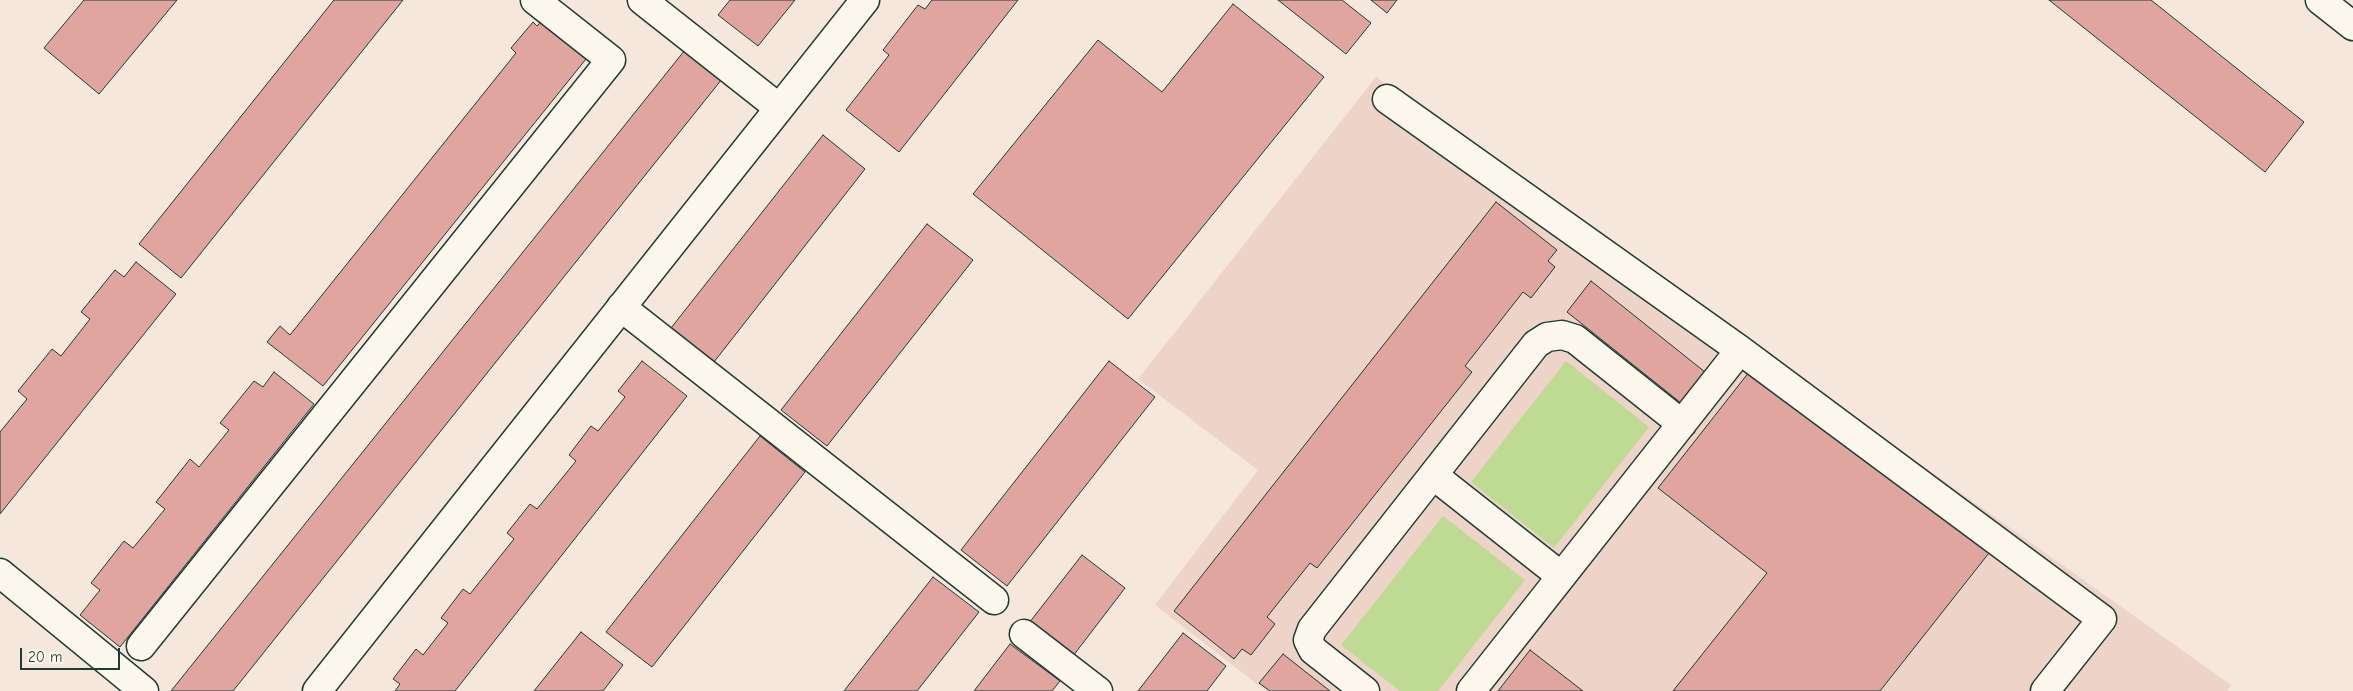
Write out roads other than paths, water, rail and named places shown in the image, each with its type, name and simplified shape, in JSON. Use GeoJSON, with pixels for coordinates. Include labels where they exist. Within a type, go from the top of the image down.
{"type":"FeatureCollection","features":[{"type":"Feature","properties":{"kind":"street"},"geometry":{"type":"LineString","coordinates":[[141,646],[611,60],[536,0]]}},
{"type":"Feature","properties":{"kind":"street"},"geometry":{"type":"LineString","coordinates":[[642,0],[779,108]]}},
{"type":"Feature","properties":{"kind":"street"},"geometry":{"type":"LineString","coordinates":[[317,691],[865,0]]}},
{"type":"Feature","properties":{"kind":"street"},"geometry":{"type":"LineString","coordinates":[[2320,0],[2353,26]]}},
{"type":"Feature","properties":{"kind":"street"},"geometry":{"type":"LineString","coordinates":[[1387,99],[1740,350],[2102,619],[2045,691]]}},
{"type":"Feature","properties":{"kind":"street"},"geometry":{"type":"LineString","coordinates":[[621,307],[994,600]]}},
{"type":"Feature","properties":{"kind":"street"},"geometry":{"type":"LineString","coordinates":[[1365,691],[1314,650],[1308,640],[1312,629],[1536,344],[1547,337],[1562,335],[1575,339],[1682,424]]}},
{"type":"Feature","properties":{"kind":"street"},"geometry":{"type":"LineString","coordinates":[[1471,691],[1740,350]]}},
{"type":"Feature","properties":{"kind":"street"},"geometry":{"type":"LineString","coordinates":[[1434,475],[1561,576]]}},
{"type":"Feature","properties":{"kind":"street"},"geometry":{"type":"LineString","coordinates":[[0,572],[144,691]]}},
{"type":"Feature","properties":{"kind":"street"},"geometry":{"type":"LineString","coordinates":[[1024,634],[1098,691]]}}]}
